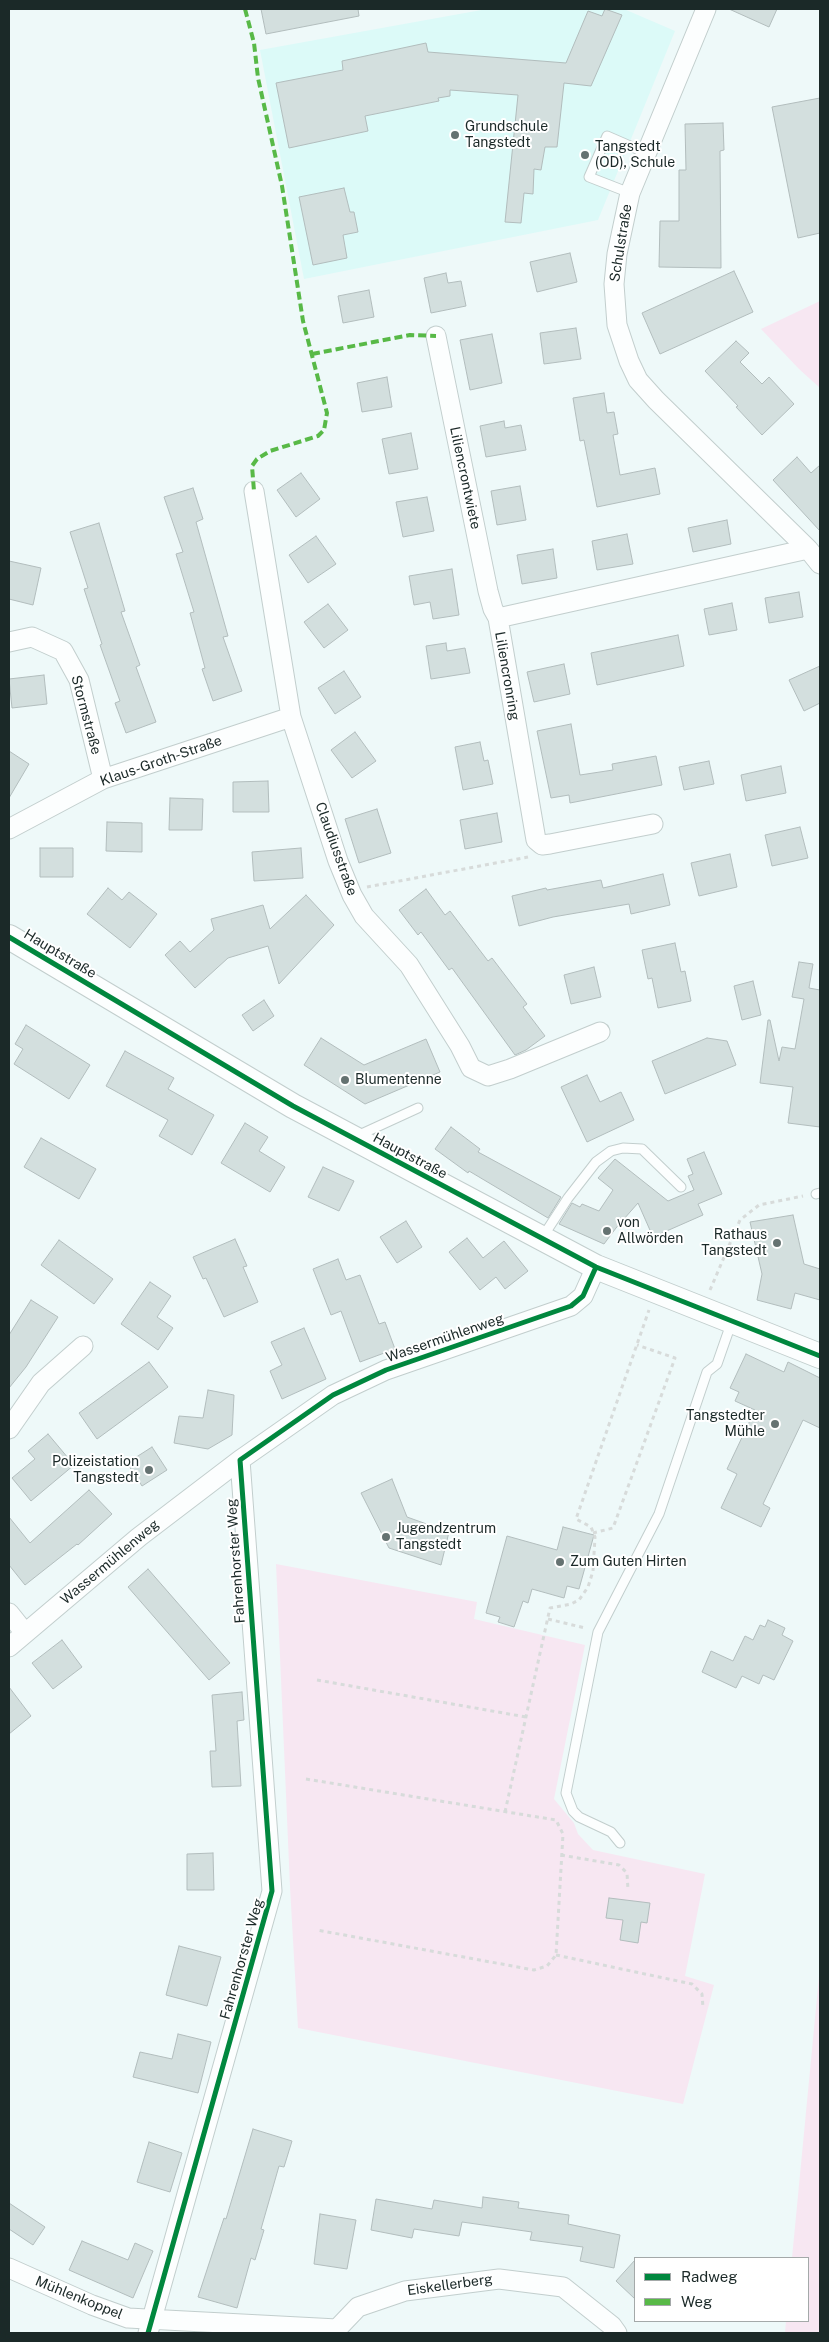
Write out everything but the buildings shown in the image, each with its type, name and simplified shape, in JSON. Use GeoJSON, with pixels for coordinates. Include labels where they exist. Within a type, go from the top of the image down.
{"type":"FeatureCollection","features":[{"type":"Feature","properties":{"kind":"street","name":"Schulstraße"},"geometry":{"type":"LineString","coordinates":[[706,9],[630,193],[617,254],[614,284],[617,324],[621,342],[638,380],[808,549],[820,564]]}},
{"type":"Feature","properties":{"kind":"street","name":"Liliencrontwiete"},"geometry":{"type":"LineString","coordinates":[[436,336],[488,591],[492,609],[498,618]]}},
{"type":"Feature","properties":{"kind":"street","name":"Claudiusstraße"},"geometry":{"type":"LineString","coordinates":[[254,491],[291,718],[350,890],[364,916],[409,965],[460,1046],[471,1068],[488,1076],[510,1069],[600,1032]]}},
{"type":"Feature","properties":{"kind":"street","name":"Liliencronring"},"geometry":{"type":"LineString","coordinates":[[653,824],[550,844],[542,845],[536,840],[498,618],[808,549]]}},
{"type":"Feature","properties":{"kind":"street","name":"Stormstraße"},"geometry":{"type":"LineString","coordinates":[[9,642],[32,638],[63,651],[79,680],[103,779]]}},
{"type":"Feature","properties":{"kind":"street","name":"Klaus-Groth-Straße"},"geometry":{"type":"LineString","coordinates":[[9,829],[103,779],[291,718]]}},
{"type":"Feature","properties":{"kind":"street","name":"Hauptstraße"},"geometry":{"type":"LineString","coordinates":[[9,937],[293,1106],[596,1267],[820,1356]]}},
{"type":"Feature","properties":{"kind":"street","name":"Wassermühlenweg"},"geometry":{"type":"LineString","coordinates":[[9,1647],[139,1537],[240,1460],[333,1395],[386,1370],[571,1306],[583,1296],[596,1267]]}},
{"type":"Feature","properties":{"kind":"street"},"geometry":{"type":"LineString","coordinates":[[9,1429],[41,1383],[83,1346]]}},
{"type":"Feature","properties":{"kind":"street","name":"Fahrenhorster Weg"},"geometry":{"type":"LineString","coordinates":[[150,2327],[272,1891],[240,1460]]}},
{"type":"Feature","properties":{"kind":"street"},"geometry":{"type":"LineString","coordinates":[[9,1613],[25,1633]]}},
{"type":"Feature","properties":{"kind":"street","name":"Mühlenkoppel"},"geometry":{"type":"LineString","coordinates":[[9,2268],[92,2305],[150,2327]]}},
{"type":"Feature","properties":{"kind":"street","name":"Eiskellerberg"},"geometry":{"type":"LineString","coordinates":[[150,2327],[336,2331],[358,2307],[405,2291],[499,2278],[563,2287],[612,2326],[617,2333]]}},
{"type":"Feature","properties":{"kind":"lane"},"geometry":{"type":"LineString","coordinates":[[630,193],[589,177],[607,136],[646,153]]}},
{"type":"Feature","properties":{"kind":"lane"},"geometry":{"type":"LineString","coordinates":[[352,1138],[418,1108]]}},
{"type":"Feature","properties":{"kind":"lane"},"geometry":{"type":"LineString","coordinates":[[542,1238],[568,1198],[596,1162],[611,1151],[623,1148],[642,1149],[681,1187]]}},
{"type":"Feature","properties":{"kind":"lane"},"geometry":{"type":"LineString","coordinates":[[620,1843],[611,1832],[579,1817],[573,1811],[566,1793],[598,1632],[659,1514],[707,1372],[718,1364],[732,1321]]}},
{"type":"Feature","properties":{"kind":"path"},"geometry":{"type":"LineString","coordinates":[[350,890],[511,860]]}},
{"type":"Feature","properties":{"kind":"path"},"geometry":{"type":"LineString","coordinates":[[702,1309],[740,1220],[759,1205],[818,1193]]}},
{"type":"Feature","properties":{"kind":"path"},"geometry":{"type":"LineString","coordinates":[[506,1812],[550,1608],[571,1604],[579,1600],[588,1587],[594,1571],[595,1537],[591,1527],[576,1518],[656,1290]]}},
{"type":"Feature","properties":{"kind":"path"},"geometry":{"type":"LineString","coordinates":[[593,1533],[613,1528],[675,1358],[636,1345]]}},
{"type":"Feature","properties":{"kind":"path"},"geometry":{"type":"LineString","coordinates":[[547,1619],[598,1632]]}},
{"type":"Feature","properties":{"kind":"path"},"geometry":{"type":"LineString","coordinates":[[317,1680],[526,1717]]}},
{"type":"Feature","properties":{"kind":"path"},"geometry":{"type":"LineString","coordinates":[[306,1779],[556,1820],[563,1834],[556,1955],[547,1966],[534,1970],[317,1930]]}},
{"type":"Feature","properties":{"kind":"path"},"geometry":{"type":"LineString","coordinates":[[561,1855],[620,1865],[627,1873],[628,1890]]}},
{"type":"Feature","properties":{"kind":"path"},"geometry":{"type":"LineString","coordinates":[[556,1955],[692,1984],[702,1994],[703,2008]]}},
{"type":"Feature","properties":{"kind":"shaded area","name":"Grundschule Tangstedt"},"geometry":{"type":"Polygon","coordinates":[[[487,9],[624,9],[675,31],[598,220],[304,279],[260,50],[487,9]]]}},
{"type":"Feature","properties":{"kind":"shaded area"},"geometry":{"type":"Polygon","coordinates":[[[820,301],[820,388],[761,329],[820,301]]]}},
{"type":"Feature","properties":{"kind":"shaded area"},"geometry":{"type":"Polygon","coordinates":[[[276,1564],[477,1602],[474,1619],[585,1645],[554,1799],[574,1823],[578,1834],[593,1850],[705,1874],[685,1976],[714,1985],[683,2104],[298,2028],[276,1564]]]}},
{"type":"Feature","properties":{"kind":"shaded area"},"geometry":{"type":"Polygon","coordinates":[[[820,1966],[820,2333],[785,2333],[786,2322],[809,2322],[809,2257],[792,2257],[820,1966]]]}},
{"type":"Feature","properties":{"kind":"marked path"},"geometry":{"type":"LineString","coordinates":[[245,9],[254,43],[258,78],[282,186],[303,321],[327,413],[324,430],[318,436],[270,451],[257,459],[252,466],[254,491]]}},
{"type":"Feature","properties":{"kind":"marked path"},"geometry":{"type":"LineString","coordinates":[[312,354],[410,335],[436,336]]}},
{"type":"Feature","properties":{"kind":"cycle path"},"geometry":{"type":"LineString","coordinates":[[9,937],[293,1106],[596,1267],[820,1356]]}},
{"type":"Feature","properties":{"kind":"cycle path"},"geometry":{"type":"LineString","coordinates":[[148,2333],[272,1891],[240,1460],[333,1395],[386,1370],[571,1306],[583,1296],[596,1267]]}},
{"type":"Feature","properties":{"kind":"place","name":"Grundschule Tangstedt"},"geometry":{"type":"Point","coordinates":[455,135]}},
{"type":"Feature","properties":{"kind":"place","name":"Tangstedt (OD), Schule"},"geometry":{"type":"Point","coordinates":[585,155]}},
{"type":"Feature","properties":{"kind":"place","name":"Blumentenne"},"geometry":{"type":"Point","coordinates":[345,1080]}},
{"type":"Feature","properties":{"kind":"place","name":"von Allwörden"},"geometry":{"type":"Point","coordinates":[607,1231]}},
{"type":"Feature","properties":{"kind":"place","name":"Rathaus Tangstedt"},"geometry":{"type":"Point","coordinates":[777,1243]}},
{"type":"Feature","properties":{"kind":"place","name":"Tangstedter Mühle"},"geometry":{"type":"Point","coordinates":[775,1424]}},
{"type":"Feature","properties":{"kind":"place","name":"Polizeistation Tangstedt"},"geometry":{"type":"Point","coordinates":[149,1470]}},
{"type":"Feature","properties":{"kind":"place","name":"Jugendzentrum Tangstedt"},"geometry":{"type":"Point","coordinates":[386,1537]}},
{"type":"Feature","properties":{"kind":"place","name":"Zum Guten Hirten"},"geometry":{"type":"Point","coordinates":[560,1562]}}]}
